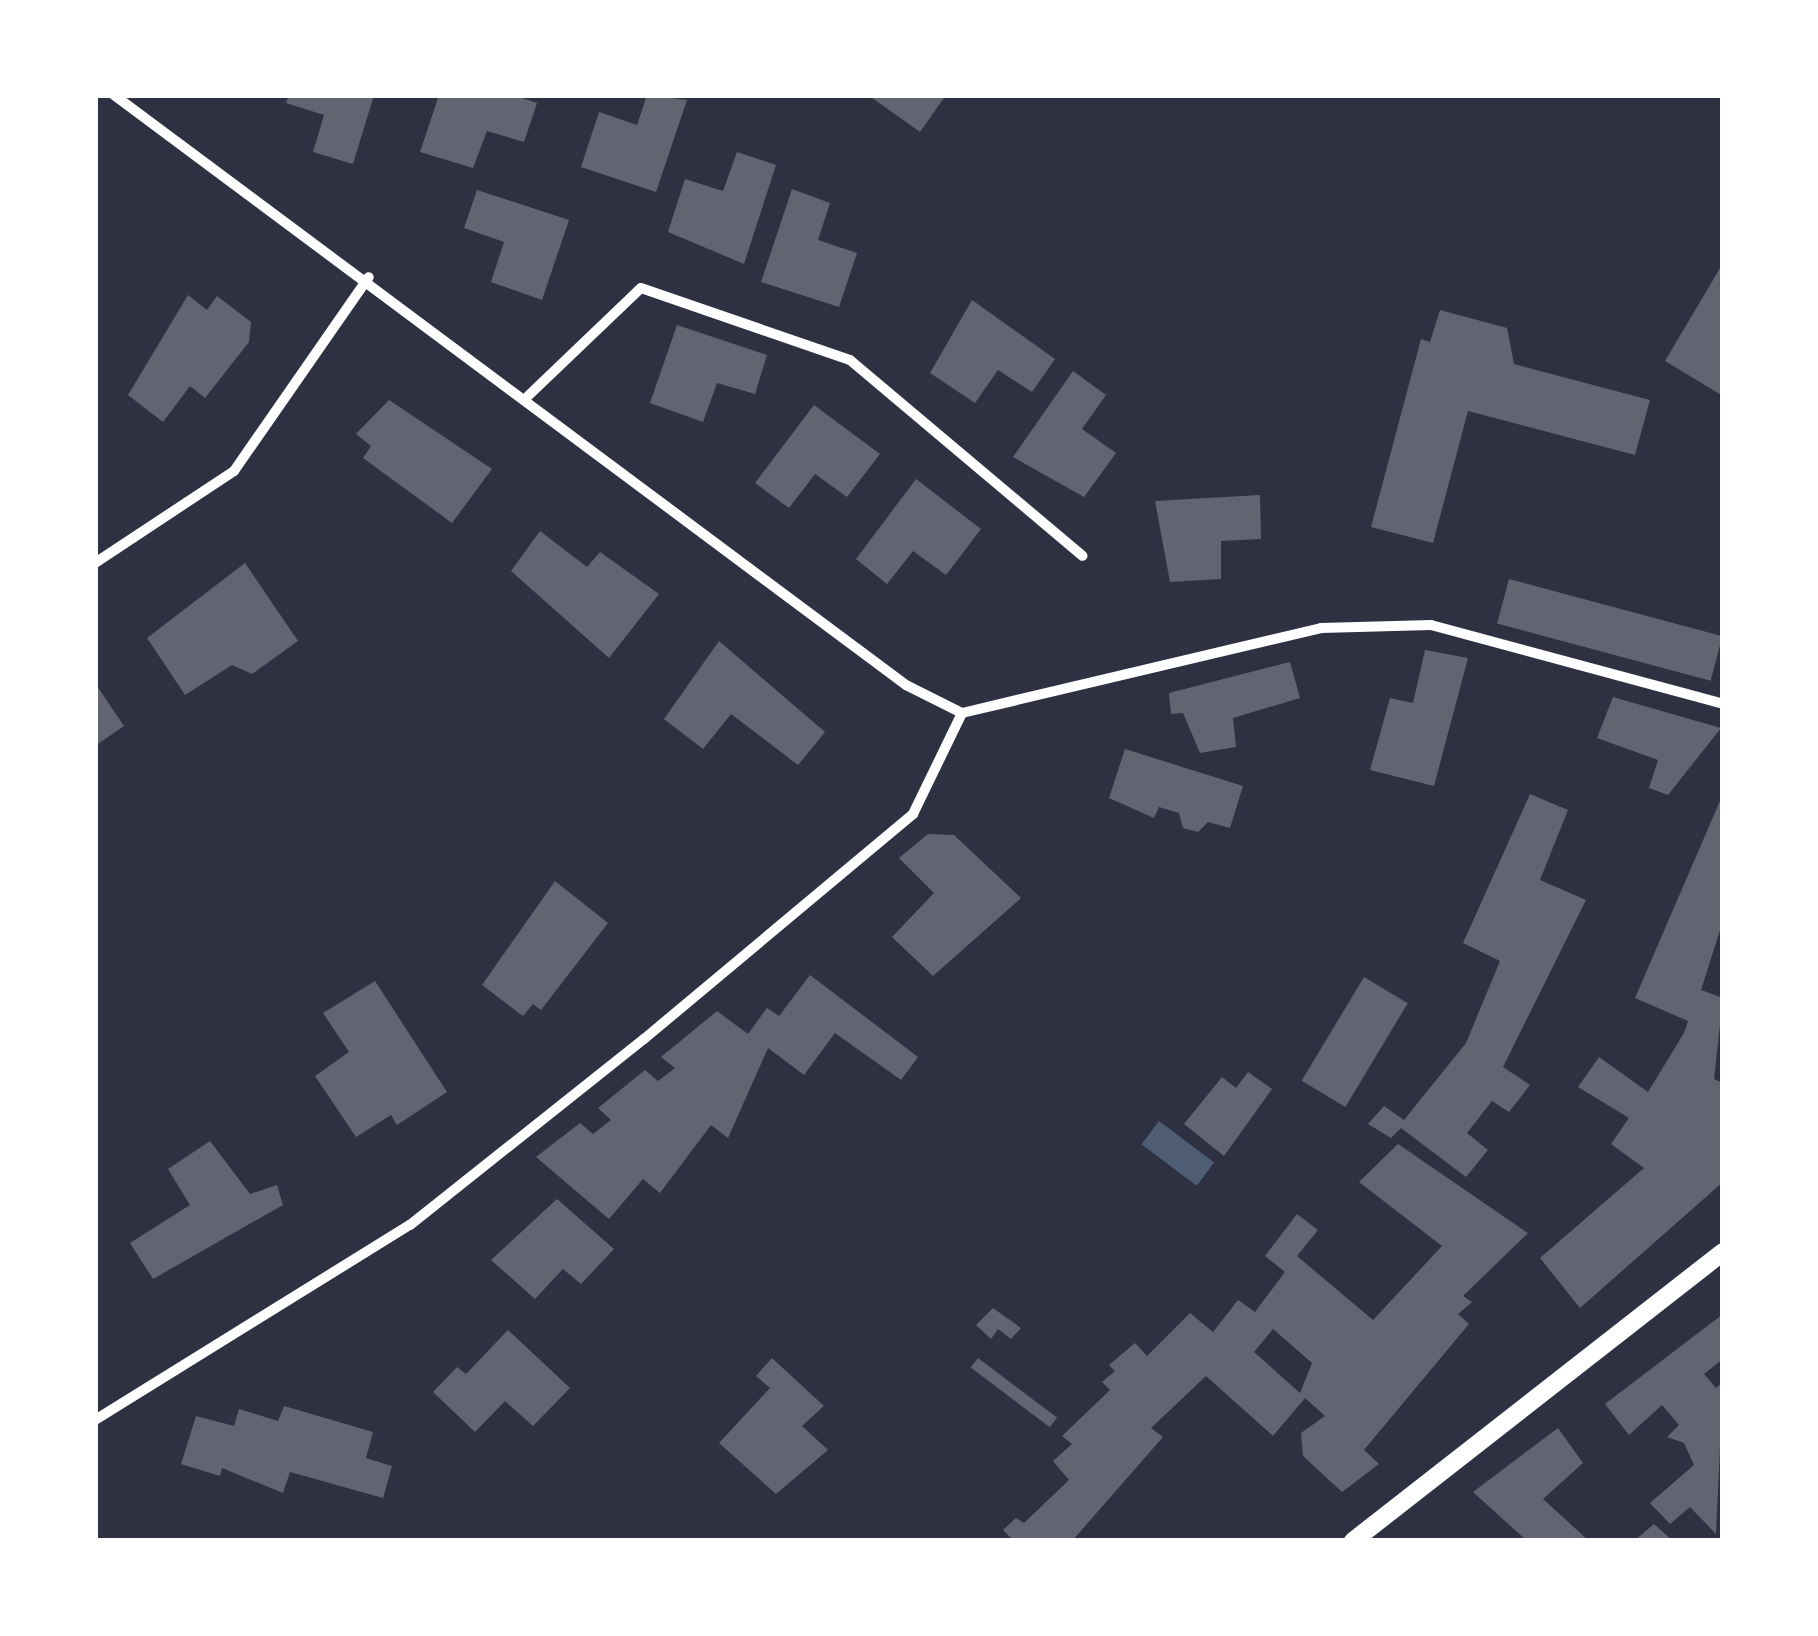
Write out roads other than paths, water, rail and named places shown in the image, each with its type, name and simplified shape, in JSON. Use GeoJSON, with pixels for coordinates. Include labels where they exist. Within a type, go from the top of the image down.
{"type":"FeatureCollection","features":[{"type":"Feature","properties":{"kind":"street"},"geometry":{"type":"LineString","coordinates":[[114,95],[369,277],[906,685],[962,713],[1321,628],[1431,625],[1723,704]]}},
{"type":"Feature","properties":{"kind":"street"},"geometry":{"type":"LineString","coordinates":[[95,563],[234,472],[369,277]]}},
{"type":"Feature","properties":{"kind":"street"},"geometry":{"type":"LineString","coordinates":[[528,396],[641,288],[850,360],[1084,556]]}},
{"type":"Feature","properties":{"kind":"street"},"geometry":{"type":"LineString","coordinates":[[95,1420],[410,1225],[644,1039],[912,814],[962,713]]}},
{"type":"Feature","properties":{"kind":"street"},"geometry":{"type":"LineString","coordinates":[[1353,1541],[1723,1252]]}},
{"type":"Feature","properties":{"kind":"water"},"geometry":{"type":"Polygon","coordinates":[[[1159,1121],[1214,1163],[1197,1186],[1142,1144],[1159,1121]]]}}]}
